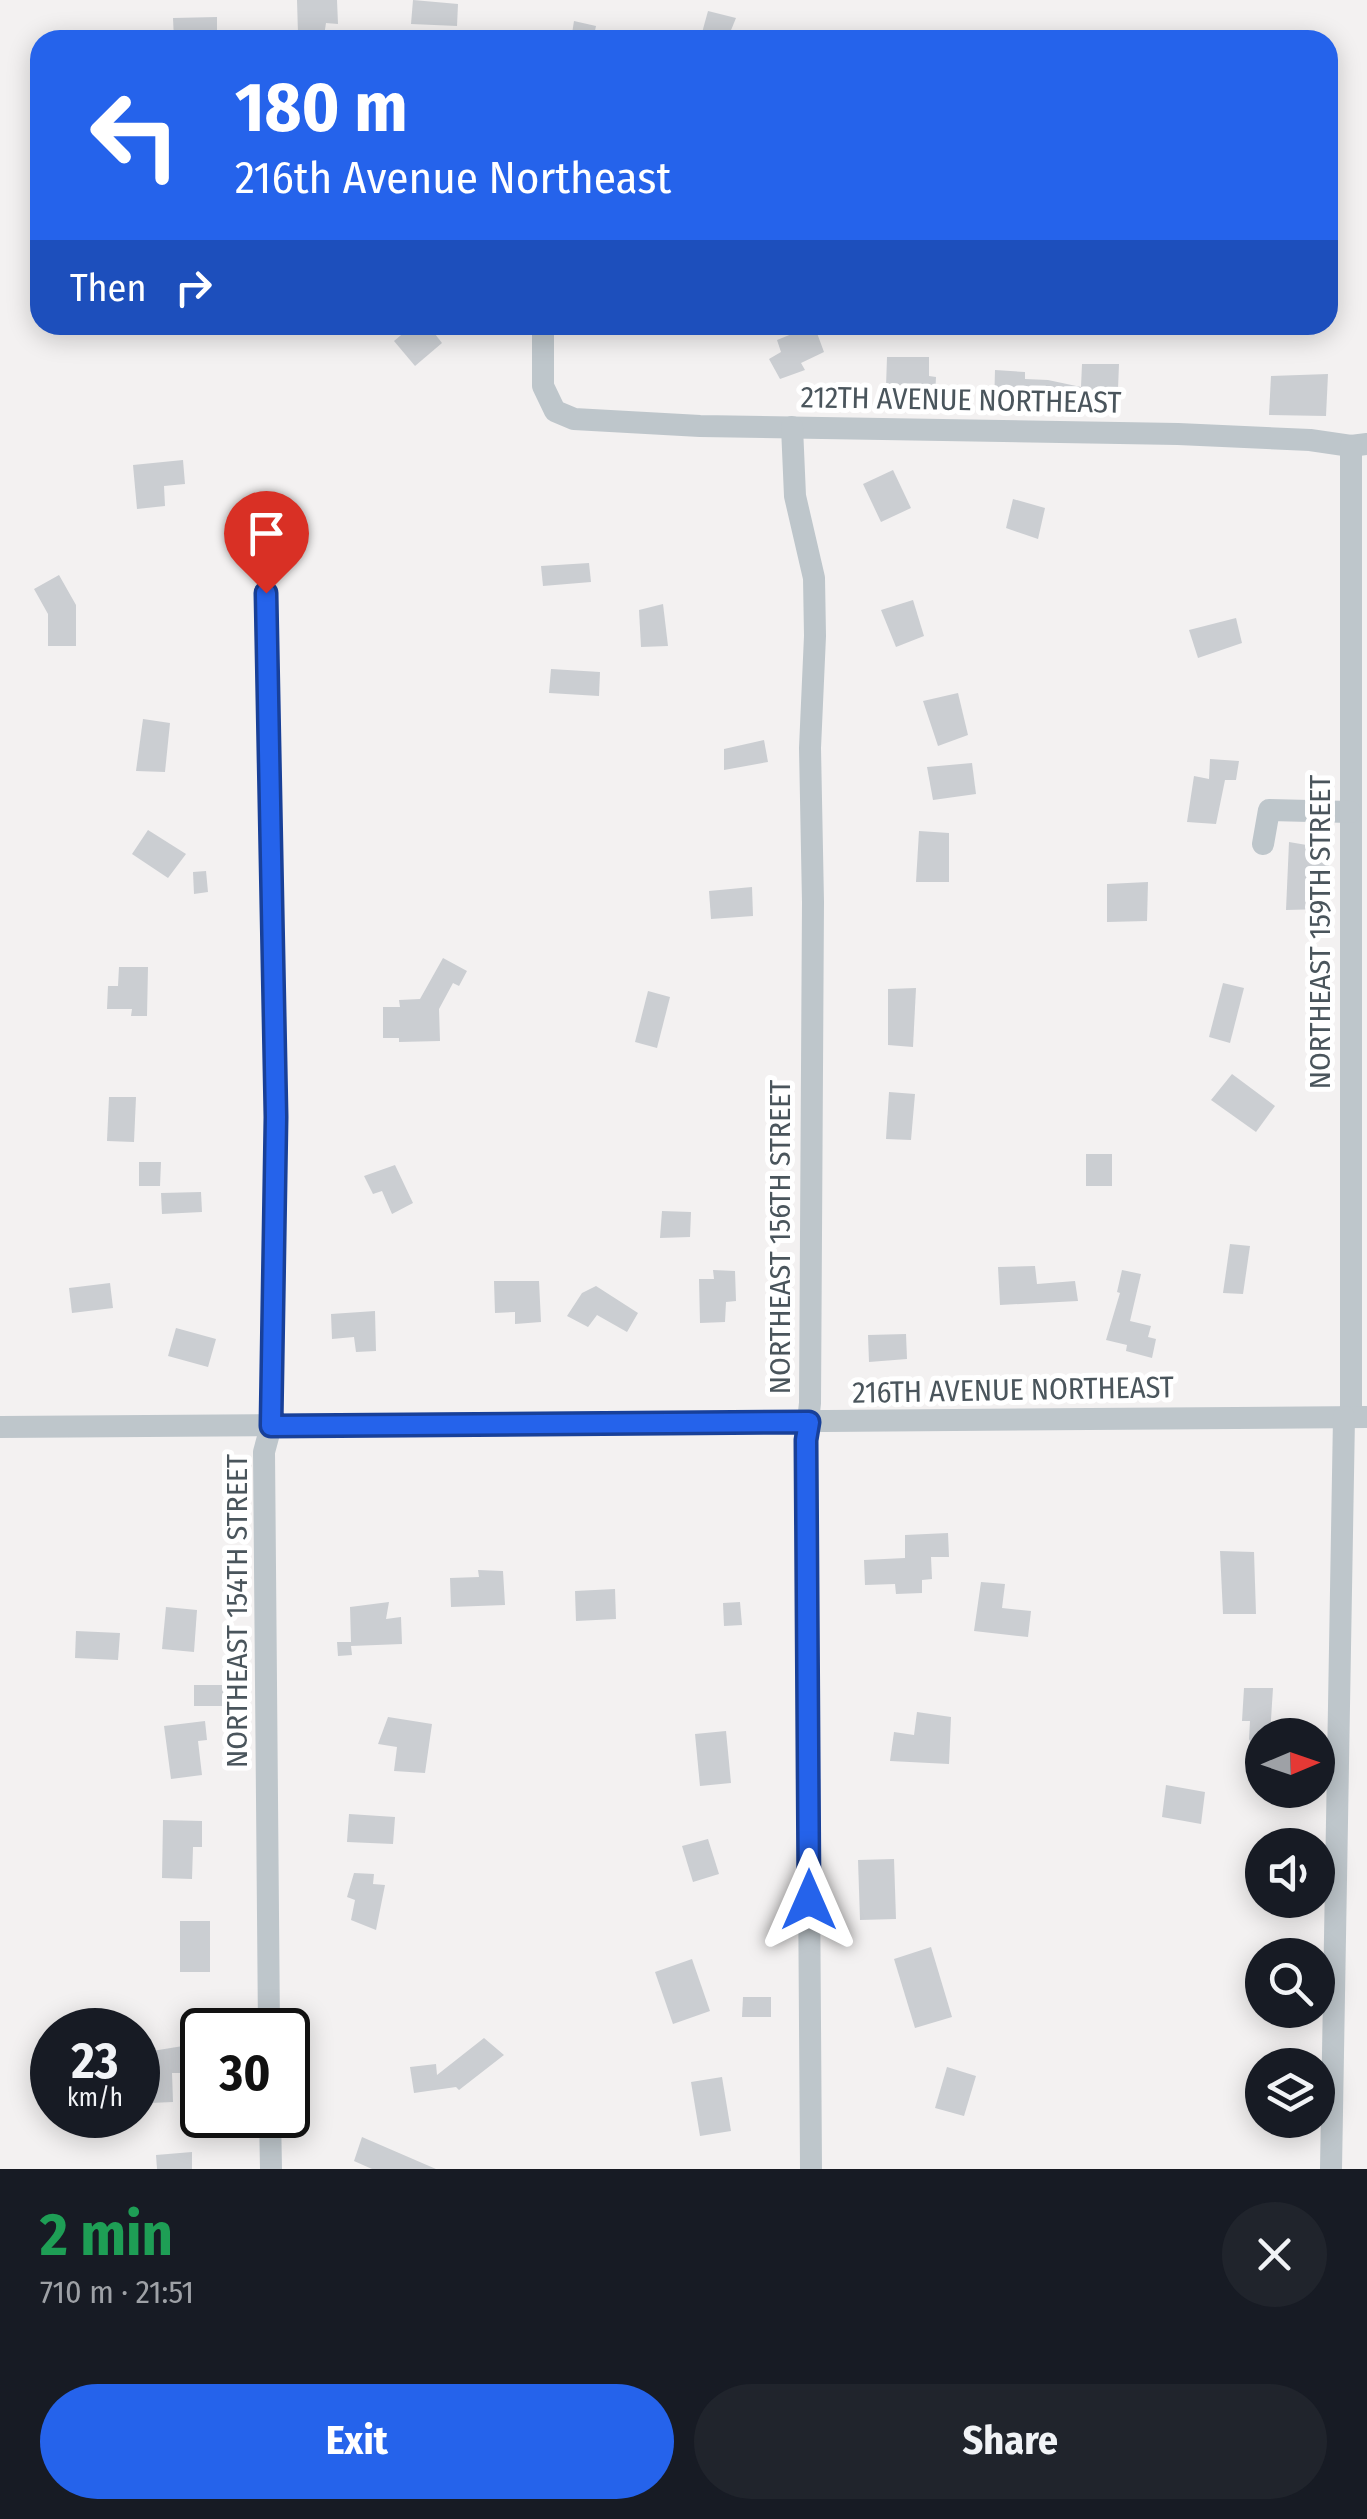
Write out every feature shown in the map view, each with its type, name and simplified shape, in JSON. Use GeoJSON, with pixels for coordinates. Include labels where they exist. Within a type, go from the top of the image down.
{"type":"FeatureCollection","features":[{"type":"Feature","properties":{"kind":"street","name":"212TH AVENUE NORTHEAST"},"geometry":{"type":"LineString","coordinates":[[543,335],[544,386],[556,411],[574,418],[792,427],[1178,434],[1359,445]]}},
{"type":"Feature","properties":{"kind":"street","name":"NORTHEAST 156TH STREET"},"geometry":{"type":"LineString","coordinates":[[792,427],[795,496],[814,578],[815,636],[810,748],[813,902],[806,1440],[811,2169]]}},
{"type":"Feature","properties":{"kind":"street","name":"NORTHEAST 159TH STREET"},"geometry":{"type":"LineString","coordinates":[[1331,2169],[1354,1417],[1350,812],[1359,445]]}},
{"type":"Feature","properties":{"kind":"street","name":"NORTHEAST 154TH STREET"},"geometry":{"type":"LineString","coordinates":[[266,593],[276,1117],[271,1426],[264,1452],[269,2008]]}},
{"type":"Feature","properties":{"kind":"street"},"geometry":{"type":"LineString","coordinates":[[1263,844],[1269,810],[1350,812]]}},
{"type":"Feature","properties":{"kind":"street","name":"216TH AVENUE NORTHEAST"},"geometry":{"type":"LineString","coordinates":[[0,1428],[1354,1417]]}},
{"type":"Feature","properties":{"kind":"street"},"geometry":{"type":"LineString","coordinates":[[270,2138],[271,2169]]}},
{"type":"Feature","properties":{"kind":"building"},"geometry":{"type":"Polygon","coordinates":[[[297,0],[337,0],[338,24],[326,23],[325,30],[298,30],[297,0]]]}},
{"type":"Feature","properties":{"kind":"building"},"geometry":{"type":"Polygon","coordinates":[[[413,0],[458,4],[457,26],[411,24],[413,0]]]}},
{"type":"Feature","properties":{"kind":"building"},"geometry":{"type":"Polygon","coordinates":[[[708,11],[736,18],[731,30],[703,30],[708,11]]]}},
{"type":"Feature","properties":{"kind":"building"},"geometry":{"type":"Polygon","coordinates":[[[217,17],[217,30],[174,30],[173,18],[217,17]]]}},
{"type":"Feature","properties":{"kind":"building"},"geometry":{"type":"Polygon","coordinates":[[[574,21],[596,26],[595,30],[573,30],[574,21]]]}},
{"type":"Feature","properties":{"kind":"building"},"geometry":{"type":"Polygon","coordinates":[[[401,335],[436,335],[442,343],[415,366],[394,341],[401,335]]]}},
{"type":"Feature","properties":{"kind":"building"},"geometry":{"type":"Polygon","coordinates":[[[789,335],[818,335],[824,352],[801,363],[805,370],[780,379],[769,359],[781,352],[777,340],[789,335]]]}},
{"type":"Feature","properties":{"kind":"building"},"geometry":{"type":"Polygon","coordinates":[[[887,357],[929,357],[929,376],[936,377],[935,397],[903,397],[903,385],[886,387],[887,357]]]}},
{"type":"Feature","properties":{"kind":"building"},"geometry":{"type":"Polygon","coordinates":[[[1082,364],[1119,364],[1118,389],[1099,388],[1100,408],[1024,403],[1024,409],[994,407],[995,370],[1025,372],[1025,379],[1081,387],[1082,364]]]}},
{"type":"Feature","properties":{"kind":"building"},"geometry":{"type":"Polygon","coordinates":[[[1328,374],[1326,416],[1269,415],[1271,376],[1328,374]]]}},
{"type":"Feature","properties":{"kind":"building"},"geometry":{"type":"Polygon","coordinates":[[[183,460],[185,484],[164,486],[165,506],[137,509],[133,465],[183,460]]]}},
{"type":"Feature","properties":{"kind":"building"},"geometry":{"type":"Polygon","coordinates":[[[893,470],[911,508],[881,522],[863,484],[893,470]]]}},
{"type":"Feature","properties":{"kind":"building"},"geometry":{"type":"Polygon","coordinates":[[[1013,499],[1045,508],[1038,539],[1006,528],[1013,499]]]}},
{"type":"Feature","properties":{"kind":"building"},"geometry":{"type":"Polygon","coordinates":[[[589,563],[591,582],[543,586],[541,566],[589,563]]]}},
{"type":"Feature","properties":{"kind":"building"},"geometry":{"type":"Polygon","coordinates":[[[59,575],[76,605],[76,646],[48,646],[48,614],[34,589],[59,575]]]}},
{"type":"Feature","properties":{"kind":"building"},"geometry":{"type":"Polygon","coordinates":[[[913,600],[924,636],[896,647],[881,610],[913,600]]]}},
{"type":"Feature","properties":{"kind":"building"},"geometry":{"type":"Polygon","coordinates":[[[663,604],[668,646],[641,647],[639,610],[663,604]]]}},
{"type":"Feature","properties":{"kind":"building"},"geometry":{"type":"Polygon","coordinates":[[[1236,618],[1242,643],[1198,658],[1189,630],[1236,618]]]}},
{"type":"Feature","properties":{"kind":"building"},"geometry":{"type":"Polygon","coordinates":[[[551,669],[600,672],[599,696],[549,693],[551,669]]]}},
{"type":"Feature","properties":{"kind":"building"},"geometry":{"type":"Polygon","coordinates":[[[958,693],[968,735],[938,746],[923,701],[958,693]]]}},
{"type":"Feature","properties":{"kind":"building"},"geometry":{"type":"Polygon","coordinates":[[[143,719],[170,723],[165,772],[136,771],[143,719]]]}},
{"type":"Feature","properties":{"kind":"building"},"geometry":{"type":"Polygon","coordinates":[[[764,740],[768,762],[724,770],[724,749],[764,740]]]}},
{"type":"Feature","properties":{"kind":"building"},"geometry":{"type":"Polygon","coordinates":[[[1210,759],[1239,761],[1236,780],[1225,780],[1216,824],[1187,822],[1194,776],[1209,779],[1210,759]]]}},
{"type":"Feature","properties":{"kind":"building"},"geometry":{"type":"Polygon","coordinates":[[[972,763],[976,794],[933,800],[927,767],[972,763]]]}},
{"type":"Feature","properties":{"kind":"building"},"geometry":{"type":"Polygon","coordinates":[[[148,830],[186,854],[168,878],[132,854],[148,830]]]}},
{"type":"Feature","properties":{"kind":"building"},"geometry":{"type":"Polygon","coordinates":[[[919,831],[949,833],[949,882],[916,882],[919,831]]]}},
{"type":"Feature","properties":{"kind":"building"},"geometry":{"type":"Polygon","coordinates":[[[1289,842],[1330,849],[1325,909],[1286,910],[1289,842]]]}},
{"type":"Feature","properties":{"kind":"building"},"geometry":{"type":"Polygon","coordinates":[[[206,871],[208,892],[194,894],[193,872],[206,871]]]}},
{"type":"Feature","properties":{"kind":"building"},"geometry":{"type":"Polygon","coordinates":[[[1148,882],[1147,921],[1107,922],[1107,884],[1148,882]]]}},
{"type":"Feature","properties":{"kind":"building"},"geometry":{"type":"Polygon","coordinates":[[[752,887],[753,916],[711,919],[709,891],[752,887]]]}},
{"type":"Feature","properties":{"kind":"building"},"geometry":{"type":"Polygon","coordinates":[[[443,958],[467,971],[459,986],[453,983],[439,1009],[440,1041],[399,1042],[399,1038],[383,1038],[383,1007],[400,1007],[399,1000],[420,999],[443,958]]]}},
{"type":"Feature","properties":{"kind":"building"},"geometry":{"type":"Polygon","coordinates":[[[119,967],[148,967],[147,1016],[131,1016],[132,1009],[107,1009],[108,986],[118,986],[119,967]]]}},
{"type":"Feature","properties":{"kind":"building"},"geometry":{"type":"Polygon","coordinates":[[[1223,983],[1244,988],[1230,1043],[1209,1037],[1223,983]]]}},
{"type":"Feature","properties":{"kind":"building"},"geometry":{"type":"Polygon","coordinates":[[[916,988],[913,1047],[888,1045],[888,989],[916,988]]]}},
{"type":"Feature","properties":{"kind":"building"},"geometry":{"type":"Polygon","coordinates":[[[648,991],[670,997],[657,1048],[635,1042],[648,991]]]}},
{"type":"Feature","properties":{"kind":"building"},"geometry":{"type":"Polygon","coordinates":[[[1232,1074],[1275,1106],[1256,1132],[1211,1100],[1232,1074]]]}},
{"type":"Feature","properties":{"kind":"building"},"geometry":{"type":"Polygon","coordinates":[[[889,1092],[915,1094],[911,1140],[886,1139],[889,1092]]]}},
{"type":"Feature","properties":{"kind":"building"},"geometry":{"type":"Polygon","coordinates":[[[109,1097],[136,1097],[134,1142],[107,1141],[109,1097]]]}},
{"type":"Feature","properties":{"kind":"building"},"geometry":{"type":"Polygon","coordinates":[[[1086,1154],[1112,1154],[1112,1186],[1086,1186],[1086,1154]]]}},
{"type":"Feature","properties":{"kind":"building"},"geometry":{"type":"Polygon","coordinates":[[[139,1162],[161,1162],[160,1186],[139,1186],[139,1162]]]}},
{"type":"Feature","properties":{"kind":"building"},"geometry":{"type":"Polygon","coordinates":[[[395,1165],[413,1203],[392,1214],[382,1191],[373,1194],[364,1176],[395,1165]]]}},
{"type":"Feature","properties":{"kind":"building"},"geometry":{"type":"Polygon","coordinates":[[[201,1192],[202,1212],[162,1214],[161,1193],[201,1192]]]}},
{"type":"Feature","properties":{"kind":"building"},"geometry":{"type":"Polygon","coordinates":[[[662,1211],[691,1212],[690,1237],[660,1238],[662,1211]]]}},
{"type":"Feature","properties":{"kind":"building"},"geometry":{"type":"Polygon","coordinates":[[[1230,1244],[1250,1246],[1243,1294],[1223,1293],[1230,1244]]]}},
{"type":"Feature","properties":{"kind":"building"},"geometry":{"type":"Polygon","coordinates":[[[1035,1266],[1037,1284],[1075,1281],[1078,1301],[1000,1305],[998,1267],[1035,1266]]]}},
{"type":"Feature","properties":{"kind":"building"},"geometry":{"type":"Polygon","coordinates":[[[713,1270],[735,1271],[736,1301],[726,1302],[725,1322],[700,1323],[699,1279],[714,1279],[713,1270]]]}},
{"type":"Feature","properties":{"kind":"building"},"geometry":{"type":"Polygon","coordinates":[[[1122,1270],[1141,1274],[1130,1321],[1151,1326],[1148,1337],[1156,1339],[1152,1358],[1106,1340],[1120,1293],[1117,1292],[1122,1270]]]}},
{"type":"Feature","properties":{"kind":"building"},"geometry":{"type":"Polygon","coordinates":[[[494,1281],[539,1281],[541,1322],[515,1324],[515,1312],[495,1313],[494,1281]]]}},
{"type":"Feature","properties":{"kind":"building"},"geometry":{"type":"Polygon","coordinates":[[[110,1283],[113,1308],[72,1313],[69,1288],[110,1283]]]}},
{"type":"Feature","properties":{"kind":"building"},"geometry":{"type":"Polygon","coordinates":[[[596,1286],[638,1313],[627,1332],[597,1315],[588,1327],[567,1316],[582,1293],[596,1286]]]}},
{"type":"Feature","properties":{"kind":"building"},"geometry":{"type":"Polygon","coordinates":[[[375,1311],[376,1351],[356,1352],[354,1337],[332,1339],[331,1314],[375,1311]]]}},
{"type":"Feature","properties":{"kind":"building"},"geometry":{"type":"Polygon","coordinates":[[[176,1328],[216,1339],[208,1367],[168,1356],[176,1328]]]}},
{"type":"Feature","properties":{"kind":"building"},"geometry":{"type":"Polygon","coordinates":[[[906,1334],[907,1359],[869,1362],[868,1335],[906,1334]]]}},
{"type":"Feature","properties":{"kind":"building"},"geometry":{"type":"Polygon","coordinates":[[[948,1533],[949,1557],[931,1557],[932,1579],[922,1580],[922,1593],[896,1594],[895,1584],[865,1585],[864,1560],[905,1558],[905,1535],[948,1533]]]}},
{"type":"Feature","properties":{"kind":"building"},"geometry":{"type":"Polygon","coordinates":[[[1220,1551],[1254,1552],[1256,1614],[1223,1614],[1220,1551]]]}},
{"type":"Feature","properties":{"kind":"building"},"geometry":{"type":"Polygon","coordinates":[[[478,1570],[503,1571],[505,1605],[451,1607],[450,1578],[479,1577],[478,1570]]]}},
{"type":"Feature","properties":{"kind":"building"},"geometry":{"type":"Polygon","coordinates":[[[981,1582],[1005,1584],[1002,1608],[1031,1611],[1028,1637],[974,1631],[981,1582]]]}},
{"type":"Feature","properties":{"kind":"building"},"geometry":{"type":"Polygon","coordinates":[[[615,1589],[616,1619],[576,1621],[575,1591],[615,1589]]]}},
{"type":"Feature","properties":{"kind":"building"},"geometry":{"type":"Polygon","coordinates":[[[389,1602],[386,1619],[401,1617],[402,1644],[351,1646],[352,1655],[338,1656],[337,1642],[351,1642],[350,1607],[389,1602]]]}},
{"type":"Feature","properties":{"kind":"building"},"geometry":{"type":"Polygon","coordinates":[[[740,1602],[742,1625],[724,1626],[723,1603],[740,1602]]]}},
{"type":"Feature","properties":{"kind":"building"},"geometry":{"type":"Polygon","coordinates":[[[166,1607],[197,1610],[194,1652],[162,1649],[166,1607]]]}},
{"type":"Feature","properties":{"kind":"building"},"geometry":{"type":"Polygon","coordinates":[[[76,1631],[120,1633],[118,1660],[75,1658],[76,1631]]]}},
{"type":"Feature","properties":{"kind":"building"},"geometry":{"type":"Polygon","coordinates":[[[194,1685],[230,1685],[230,1706],[194,1706],[194,1685]]]}},
{"type":"Feature","properties":{"kind":"building"},"geometry":{"type":"Polygon","coordinates":[[[1244,1688],[1273,1688],[1271,1718],[1242,1721],[1244,1688]]]}},
{"type":"Feature","properties":{"kind":"building"},"geometry":{"type":"Polygon","coordinates":[[[917,1712],[951,1717],[949,1764],[890,1761],[894,1732],[914,1735],[917,1712]]]}},
{"type":"Feature","properties":{"kind":"building"},"geometry":{"type":"Polygon","coordinates":[[[388,1717],[432,1724],[425,1773],[394,1771],[397,1747],[378,1744],[388,1717]]]}},
{"type":"Feature","properties":{"kind":"building"},"geometry":{"type":"Polygon","coordinates":[[[205,1721],[207,1740],[198,1741],[202,1775],[171,1779],[164,1726],[205,1721]]]}},
{"type":"Feature","properties":{"kind":"building"},"geometry":{"type":"Polygon","coordinates":[[[726,1731],[731,1783],[700,1786],[695,1734],[726,1731]]]}},
{"type":"Feature","properties":{"kind":"building"},"geometry":{"type":"Polygon","coordinates":[[[1166,1785],[1205,1792],[1201,1824],[1162,1817],[1166,1785]]]}},
{"type":"Feature","properties":{"kind":"building"},"geometry":{"type":"Polygon","coordinates":[[[349,1814],[395,1817],[393,1844],[347,1842],[349,1814]]]}},
{"type":"Feature","properties":{"kind":"building"},"geometry":{"type":"Polygon","coordinates":[[[163,1820],[202,1821],[202,1847],[193,1847],[192,1879],[162,1878],[163,1820]]]}},
{"type":"Feature","properties":{"kind":"building"},"geometry":{"type":"Polygon","coordinates":[[[708,1839],[719,1874],[693,1882],[682,1846],[708,1839]]]}},
{"type":"Feature","properties":{"kind":"building"},"geometry":{"type":"Polygon","coordinates":[[[894,1859],[896,1919],[860,1920],[858,1860],[894,1859]]]}},
{"type":"Feature","properties":{"kind":"building"},"geometry":{"type":"Polygon","coordinates":[[[354,1873],[374,1874],[373,1884],[385,1885],[376,1930],[351,1920],[355,1900],[347,1897],[354,1873]]]}},
{"type":"Feature","properties":{"kind":"building"},"geometry":{"type":"Polygon","coordinates":[[[180,1921],[210,1921],[210,1972],[180,1972],[180,1921]]]}},
{"type":"Feature","properties":{"kind":"building"},"geometry":{"type":"Polygon","coordinates":[[[931,1947],[952,2017],[915,2028],[894,1959],[931,1947]]]}},
{"type":"Feature","properties":{"kind":"building"},"geometry":{"type":"Polygon","coordinates":[[[692,1959],[710,2011],[673,2024],[655,1972],[692,1959]]]}},
{"type":"Feature","properties":{"kind":"building"},"geometry":{"type":"Polygon","coordinates":[[[743,1997],[771,1997],[771,2017],[742,2017],[743,1997]]]}},
{"type":"Feature","properties":{"kind":"building"},"geometry":{"type":"Polygon","coordinates":[[[484,2038],[504,2055],[459,2090],[456,2087],[414,2093],[410,2067],[436,2064],[437,2075],[484,2038]]]}},
{"type":"Feature","properties":{"kind":"building"},"geometry":{"type":"Polygon","coordinates":[[[180,2046],[180,2073],[172,2073],[173,2102],[160,2103],[160,2050],[180,2046]]]}},
{"type":"Feature","properties":{"kind":"building"},"geometry":{"type":"Polygon","coordinates":[[[947,2067],[976,2076],[964,2116],[935,2108],[947,2067]]]}},
{"type":"Feature","properties":{"kind":"building"},"geometry":{"type":"Polygon","coordinates":[[[722,2077],[731,2131],[700,2136],[691,2082],[722,2077]]]}},
{"type":"Feature","properties":{"kind":"building"},"geometry":{"type":"Polygon","coordinates":[[[362,2137],[436,2169],[372,2169],[354,2161],[362,2137]]]}},
{"type":"Feature","properties":{"kind":"building"},"geometry":{"type":"Polygon","coordinates":[[[192,2152],[192,2169],[157,2169],[156,2155],[192,2152]]]}},
{"type":"Feature","properties":{"kind":"route"},"geometry":{"type":"LineString","coordinates":[[266,593],[276,1117],[271,1426],[809,1422],[809,1900]]}}]}
